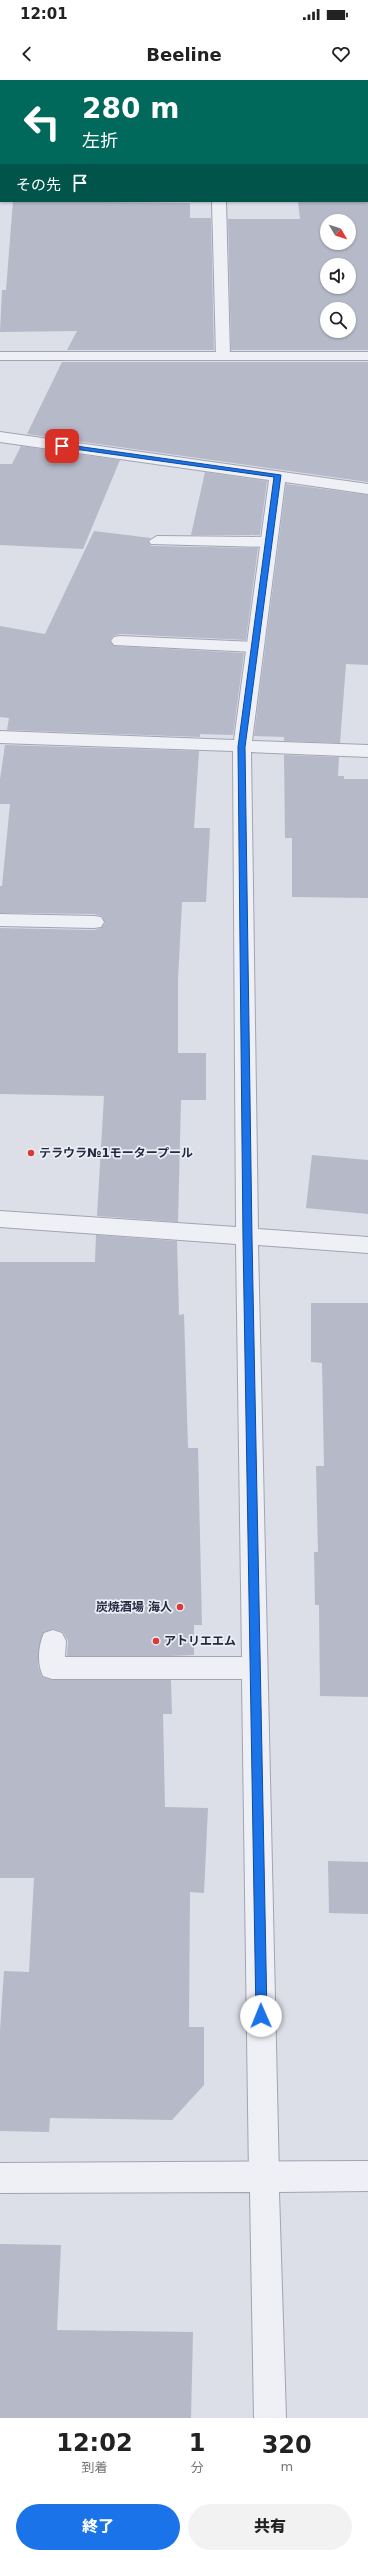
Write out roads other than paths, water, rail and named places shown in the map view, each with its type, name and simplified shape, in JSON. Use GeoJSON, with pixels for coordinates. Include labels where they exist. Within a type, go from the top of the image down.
{"type":"FeatureCollection","features":[{"type":"Feature","properties":{"kind":"street"},"geometry":{"type":"LineString","coordinates":[[219,202],[223,356]]}},
{"type":"Feature","properties":{"kind":"street"},"geometry":{"type":"LineString","coordinates":[[0,356],[368,356]]}},
{"type":"Feature","properties":{"kind":"street"},"geometry":{"type":"LineString","coordinates":[[0,437],[278,475],[368,489]]}},
{"type":"Feature","properties":{"kind":"street"},"geometry":{"type":"LineString","coordinates":[[270,2418],[264,2177],[256,1668],[247,1238],[242,747],[278,475]]}},
{"type":"Feature","properties":{"kind":"street"},"geometry":{"type":"LineString","coordinates":[[157,541],[269,542]]}},
{"type":"Feature","properties":{"kind":"street"},"geometry":{"type":"LineString","coordinates":[[120,641],[255,647]]}},
{"type":"Feature","properties":{"kind":"street"},"geometry":{"type":"LineString","coordinates":[[0,737],[368,751]]}},
{"type":"Feature","properties":{"kind":"street"},"geometry":{"type":"LineString","coordinates":[[0,920],[94,922]]}},
{"type":"Feature","properties":{"kind":"street"},"geometry":{"type":"LineString","coordinates":[[0,1218],[247,1238],[368,1245]]}},
{"type":"Feature","properties":{"kind":"street"},"geometry":{"type":"LineString","coordinates":[[53,1641],[52,1668],[256,1668]]}},
{"type":"Feature","properties":{"kind":"street"},"geometry":{"type":"LineString","coordinates":[[0,2178],[368,2176]]}},
{"type":"Feature","properties":{"kind":"place","name":"テラウラ№1モータープール"},"geometry":{"type":"Point","coordinates":[31,1153]}},
{"type":"Feature","properties":{"kind":"place","name":"炭焼酒場 海人"},"geometry":{"type":"Point","coordinates":[180,1607]}},
{"type":"Feature","properties":{"kind":"place","name":"アトリエエム"},"geometry":{"type":"Point","coordinates":[156,1641]}}]}
